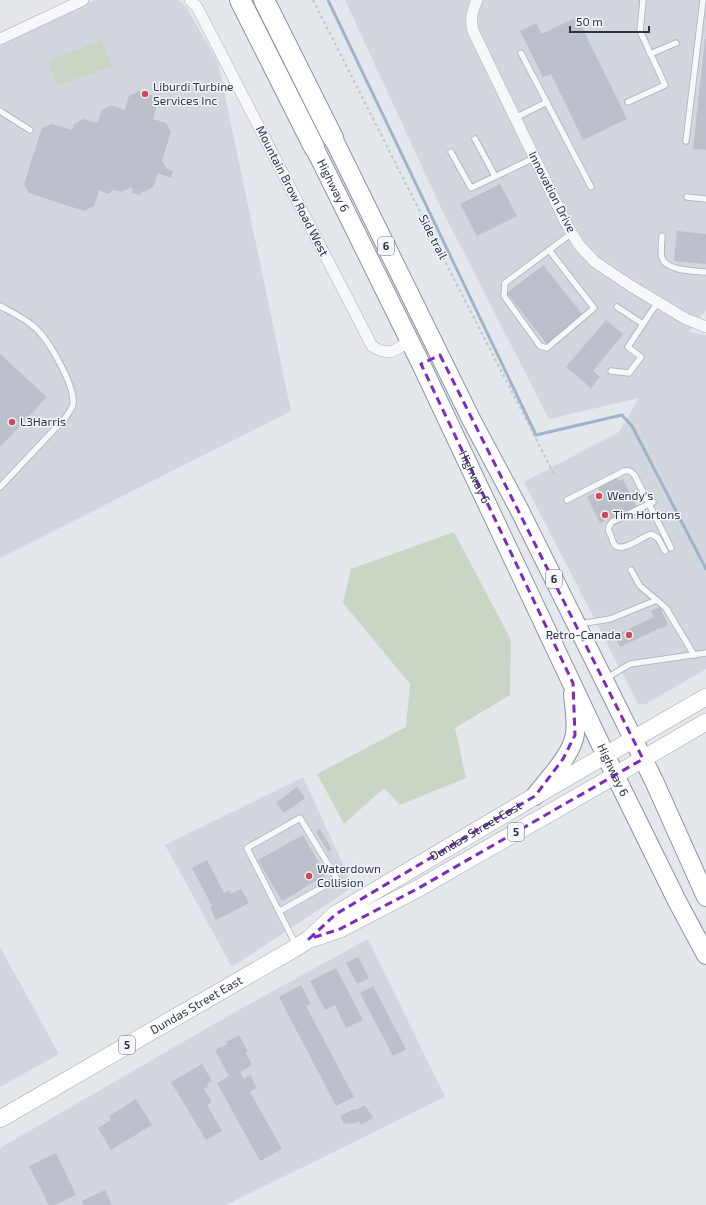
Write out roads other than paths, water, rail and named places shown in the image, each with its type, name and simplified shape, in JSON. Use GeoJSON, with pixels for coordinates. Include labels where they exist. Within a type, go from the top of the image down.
{"type":"FeatureCollection","features":[{"type":"Feature","properties":{"kind":"highway","name":"Highway 6"},"geometry":{"type":"LineString","coordinates":[[240,0],[410,340],[573,683],[615,775],[677,901],[706,955]]}},
{"type":"Feature","properties":{"kind":"highway","name":"Highway 6"},"geometry":{"type":"LineString","coordinates":[[264,0],[472,421],[519,509],[643,759],[706,897]]}},
{"type":"Feature","properties":{"kind":"highway"},"geometry":{"type":"LineString","coordinates":[[535,796],[573,743],[576,727],[573,683]]}},
{"type":"Feature","properties":{"kind":"main road","name":"5"},"geometry":{"type":"LineString","coordinates":[[606,754],[706,697]]}},
{"type":"Feature","properties":{"kind":"main road","name":"5"},"geometry":{"type":"LineString","coordinates":[[615,775],[706,722]]}},
{"type":"Feature","properties":{"kind":"main road","name":"Dundas Street East"},"geometry":{"type":"LineString","coordinates":[[303,943],[336,914],[606,754]]}},
{"type":"Feature","properties":{"kind":"main road","name":"Dundas Street East"},"geometry":{"type":"LineString","coordinates":[[0,1119],[303,943],[340,929],[417,889],[615,775]]}},
{"type":"Feature","properties":{"kind":"street"},"geometry":{"type":"LineString","coordinates":[[0,39],[83,0]]}},
{"type":"Feature","properties":{"kind":"street","name":"Mountain Brow Road West"},"geometry":{"type":"LineString","coordinates":[[190,0],[197,8],[372,346],[386,353],[396,350],[410,340]]}},
{"type":"Feature","properties":{"kind":"street","name":"Innovation Drive"},"geometry":{"type":"LineString","coordinates":[[476,0],[471,16],[473,31],[567,225],[579,244],[595,262],[631,286],[686,318],[706,327]]}},
{"type":"Feature","properties":{"kind":"street"},"geometry":{"type":"LineString","coordinates":[[421,364],[440,355]]}},
{"type":"Feature","properties":{"kind":"lane"},"geometry":{"type":"LineString","coordinates":[[628,102],[665,85],[640,31],[643,0]]}},
{"type":"Feature","properties":{"kind":"lane"},"geometry":{"type":"LineString","coordinates":[[686,141],[703,0]]}},
{"type":"Feature","properties":{"kind":"lane"},"geometry":{"type":"LineString","coordinates":[[650,54],[676,44]]}},
{"type":"Feature","properties":{"kind":"lane"},"geometry":{"type":"LineString","coordinates":[[521,53],[591,187]]}},
{"type":"Feature","properties":{"kind":"lane"},"geometry":{"type":"LineString","coordinates":[[515,118],[547,102]]}},
{"type":"Feature","properties":{"kind":"lane"},"geometry":{"type":"LineString","coordinates":[[0,111],[30,130]]}},
{"type":"Feature","properties":{"kind":"lane"},"geometry":{"type":"LineString","coordinates":[[475,139],[495,176]]}},
{"type":"Feature","properties":{"kind":"lane"},"geometry":{"type":"LineString","coordinates":[[451,152],[471,188],[534,158]]}},
{"type":"Feature","properties":{"kind":"lane"},"geometry":{"type":"LineString","coordinates":[[687,198],[706,199]]}},
{"type":"Feature","properties":{"kind":"lane"},"geometry":{"type":"LineString","coordinates":[[549,250],[594,308],[547,348],[540,346],[504,296],[505,283],[549,250],[572,233]]}},
{"type":"Feature","properties":{"kind":"lane"},"geometry":{"type":"LineString","coordinates":[[662,236],[662,258],[665,263],[674,268],[706,272]]}},
{"type":"Feature","properties":{"kind":"lane"},"geometry":{"type":"LineString","coordinates":[[611,371],[629,373],[641,357],[628,347],[658,301]]}},
{"type":"Feature","properties":{"kind":"lane"},"geometry":{"type":"LineString","coordinates":[[0,306],[33,325],[40,332],[54,352],[66,377],[72,393],[73,405],[66,417],[0,487]]}},
{"type":"Feature","properties":{"kind":"lane"},"geometry":{"type":"LineString","coordinates":[[617,307],[643,324]]}},
{"type":"Feature","properties":{"kind":"lane"},"geometry":{"type":"LineString","coordinates":[[567,500],[628,470],[635,476],[651,503],[668,550],[658,538],[651,534],[624,548],[619,548],[615,545],[608,530],[608,526],[612,522],[651,503]]}},
{"type":"Feature","properties":{"kind":"lane"},"geometry":{"type":"LineString","coordinates":[[631,570],[640,586],[666,608],[694,655]]}},
{"type":"Feature","properties":{"kind":"lane"},"geometry":{"type":"LineString","coordinates":[[576,624],[610,618],[657,600]]}},
{"type":"Feature","properties":{"kind":"lane"},"geometry":{"type":"LineString","coordinates":[[604,680],[630,664],[706,653]]}},
{"type":"Feature","properties":{"kind":"lane"},"geometry":{"type":"LineString","coordinates":[[280,911],[337,879],[300,818],[247,848],[280,911],[303,943]]}},
{"type":"Feature","properties":{"kind":"waterway"},"geometry":{"type":"LineString","coordinates":[[328,0],[536,435],[622,415],[632,426],[706,569]]}},
{"type":"Feature","properties":{"kind":"place","name":"Liburdi Turbine Services Inc"},"geometry":{"type":"Point","coordinates":[145,94]}},
{"type":"Feature","properties":{"kind":"place","name":"L3Harris"},"geometry":{"type":"Point","coordinates":[12,422]}},
{"type":"Feature","properties":{"kind":"place","name":"Wendy's"},"geometry":{"type":"Point","coordinates":[599,496]}},
{"type":"Feature","properties":{"kind":"place","name":"Tim Hortons"},"geometry":{"type":"Point","coordinates":[605,515]}},
{"type":"Feature","properties":{"kind":"place","name":"Petro-Canada"},"geometry":{"type":"Point","coordinates":[629,635]}},
{"type":"Feature","properties":{"kind":"place","name":"Waterdown Collision"},"geometry":{"type":"Point","coordinates":[309,876]}}]}
